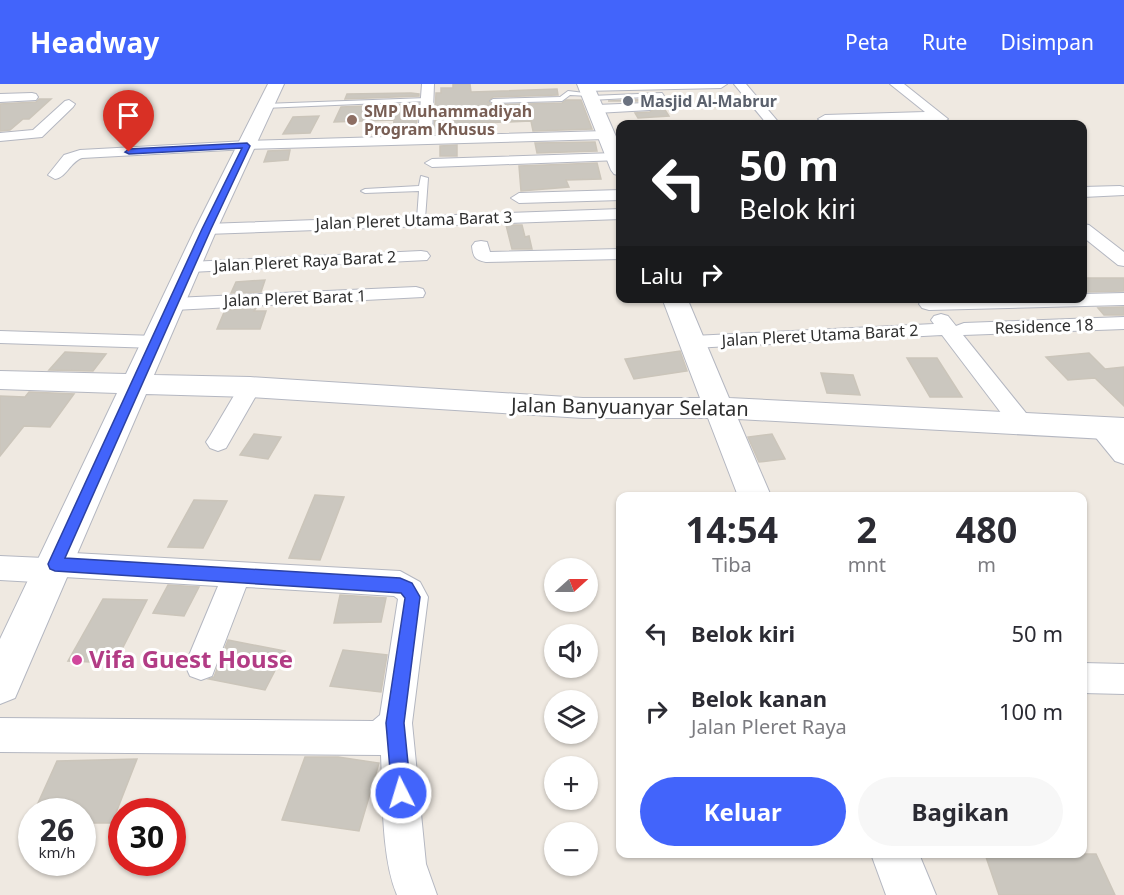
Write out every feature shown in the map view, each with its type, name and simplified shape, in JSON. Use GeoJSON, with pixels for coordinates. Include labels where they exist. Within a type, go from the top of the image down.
{"type":"FeatureCollection","features":[{"type":"Feature","properties":{"kind":"street"},"geometry":{"type":"LineString","coordinates":[[426,133],[428,84]]}},
{"type":"Feature","properties":{"kind":"street"},"geometry":{"type":"LineString","coordinates":[[55,175],[69,158],[80,154],[247,146],[426,133],[721,84]]}},
{"type":"Feature","properties":{"kind":"street"},"geometry":{"type":"LineString","coordinates":[[740,84],[771,120]]}},
{"type":"Feature","properties":{"kind":"street"},"geometry":{"type":"LineString","coordinates":[[896,84],[942,120]]}},
{"type":"Feature","properties":{"kind":"street"},"geometry":{"type":"LineString","coordinates":[[0,684],[206,229],[270,95]]}},
{"type":"Feature","properties":{"kind":"street"},"geometry":{"type":"LineString","coordinates":[[0,98],[32,97]]}},
{"type":"Feature","properties":{"kind":"street"},"geometry":{"type":"LineString","coordinates":[[0,137],[40,132],[69,104]]}},
{"type":"Feature","properties":{"kind":"street"},"geometry":{"type":"LineString","coordinates":[[594,104],[646,106]]}},
{"type":"Feature","properties":{"kind":"street"},"geometry":{"type":"LineString","coordinates":[[594,104],[616,159]]}},
{"type":"Feature","properties":{"kind":"street"},"geometry":{"type":"LineString","coordinates":[[825,119],[937,116]]}},
{"type":"Feature","properties":{"kind":"street"},"geometry":{"type":"LineString","coordinates":[[432,163],[616,164]]}},
{"type":"Feature","properties":{"kind":"street"},"geometry":{"type":"LineString","coordinates":[[1087,192],[1120,191]]}},
{"type":"Feature","properties":{"kind":"street"},"geometry":{"type":"LineString","coordinates":[[519,198],[616,195]]}},
{"type":"Feature","properties":{"kind":"street","name":"Jalan Pleret Utama Barat 3"},"geometry":{"type":"LineString","coordinates":[[206,229],[421,219],[616,214]]}},
{"type":"Feature","properties":{"kind":"street"},"geometry":{"type":"LineString","coordinates":[[1087,232],[1124,261]]}},
{"type":"Feature","properties":{"kind":"street"},"geometry":{"type":"LineString","coordinates":[[481,246],[482,255],[486,257],[616,254]]}},
{"type":"Feature","properties":{"kind":"street","name":"Jalan Pleret Raya Barat 2"},"geometry":{"type":"LineString","coordinates":[[190,267],[421,256]]}},
{"type":"Feature","properties":{"kind":"street","name":"Jalan Pleret Barat 1"},"geometry":{"type":"LineString","coordinates":[[174,304],[416,293]]}},
{"type":"Feature","properties":{"kind":"street"},"geometry":{"type":"LineString","coordinates":[[1087,299],[1124,299]]}},
{"type":"Feature","properties":{"kind":"street"},"geometry":{"type":"LineString","coordinates":[[676,303],[752,492]]}},
{"type":"Feature","properties":{"kind":"street"},"geometry":{"type":"LineString","coordinates":[[928,303],[956,329],[1022,424]]}},
{"type":"Feature","properties":{"kind":"street","name":"Residence 18"},"geometry":{"type":"LineString","coordinates":[[956,329],[1124,323]]}},
{"type":"Feature","properties":{"kind":"street","name":"Jalan Pleret Utama Barat 2"},"geometry":{"type":"LineString","coordinates":[[693,342],[956,329]]}},
{"type":"Feature","properties":{"kind":"street"},"geometry":{"type":"LineString","coordinates":[[0,337],[156,342]]}},
{"type":"Feature","properties":{"kind":"street","name":"Jalan Banyuanyar Selatan"},"geometry":{"type":"LineString","coordinates":[[0,380],[250,387],[583,408],[719,408],[1112,429]]}},
{"type":"Feature","properties":{"kind":"street"},"geometry":{"type":"LineString","coordinates":[[218,442],[250,387]]}},
{"type":"Feature","properties":{"kind":"street"},"geometry":{"type":"LineString","coordinates":[[1112,429],[1124,455]]}},
{"type":"Feature","properties":{"kind":"street"},"geometry":{"type":"LineString","coordinates":[[0,567],[236,575],[400,584],[410,591],[413,597],[395,723],[407,864],[411,883],[417,895]]}},
{"type":"Feature","properties":{"kind":"street"},"geometry":{"type":"LineString","coordinates":[[201,665],[236,575]]}},
{"type":"Feature","properties":{"kind":"street"},"geometry":{"type":"LineString","coordinates":[[1087,678],[1124,679]]}},
{"type":"Feature","properties":{"kind":"street"},"geometry":{"type":"LineString","coordinates":[[0,735],[380,738],[395,723]]}},
{"type":"Feature","properties":{"kind":"street"},"geometry":{"type":"LineString","coordinates":[[897,858],[911,895]]}},
{"type":"Feature","properties":{"kind":"lane"},"geometry":{"type":"LineString","coordinates":[[493,101],[562,99],[568,93],[594,104],[663,95]]}},
{"type":"Feature","properties":{"kind":"lane"},"geometry":{"type":"LineString","coordinates":[[270,95],[427,100]]}},
{"type":"Feature","properties":{"kind":"lane"},"geometry":{"type":"LineString","coordinates":[[421,219],[424,178]]}},
{"type":"Feature","properties":{"kind":"lane"},"geometry":{"type":"LineString","coordinates":[[365,191],[423,188]]}},
{"type":"Feature","properties":{"kind":"building"},"geometry":{"type":"Polygon","coordinates":[[[453,84],[470,84],[471,92],[557,89],[558,95],[493,97],[488,102],[493,105],[562,103],[566,100],[581,100],[592,129],[533,131],[531,121],[457,124],[457,133],[434,134],[436,93],[441,93],[441,88],[453,88],[453,84]]]}},
{"type":"Feature","properties":{"kind":"building"},"geometry":{"type":"Polygon","coordinates":[[[347,94],[419,94],[419,96],[345,99],[347,94]]]}},
{"type":"Feature","properties":{"kind":"building"},"geometry":{"type":"Polygon","coordinates":[[[39,99],[51,99],[29,119],[23,119],[10,130],[0,131],[0,104],[36,102],[39,99]]]}},
{"type":"Feature","properties":{"kind":"building"},"geometry":{"type":"Polygon","coordinates":[[[658,99],[669,116],[638,118],[635,113],[650,112],[654,108],[653,105],[646,101],[608,101],[658,99]]]}},
{"type":"Feature","properties":{"kind":"building"},"geometry":{"type":"Polygon","coordinates":[[[418,104],[416,134],[393,134],[394,120],[334,122],[341,107],[418,104]]]}},
{"type":"Feature","properties":{"kind":"building"},"geometry":{"type":"Polygon","coordinates":[[[319,116],[310,133],[283,134],[293,117],[319,116]]]}},
{"type":"Feature","properties":{"kind":"building"},"geometry":{"type":"Polygon","coordinates":[[[595,142],[597,151],[537,153],[535,143],[595,142]]]}},
{"type":"Feature","properties":{"kind":"building"},"geometry":{"type":"Polygon","coordinates":[[[457,145],[457,156],[440,156],[440,146],[457,145]]]}},
{"type":"Feature","properties":{"kind":"building"},"geometry":{"type":"Polygon","coordinates":[[[290,150],[288,160],[264,162],[268,151],[290,150]]]}},
{"type":"Feature","properties":{"kind":"building"},"geometry":{"type":"Polygon","coordinates":[[[597,163],[601,179],[566,180],[569,187],[521,191],[519,166],[597,163]]]}},
{"type":"Feature","properties":{"kind":"building"},"geometry":{"type":"Polygon","coordinates":[[[506,225],[522,225],[525,237],[529,236],[532,249],[512,249],[506,225]]]}},
{"type":"Feature","properties":{"kind":"building"},"geometry":{"type":"Polygon","coordinates":[[[1087,278],[1124,278],[1124,291],[1087,292],[1087,278]]]}},
{"type":"Feature","properties":{"kind":"building"},"geometry":{"type":"Polygon","coordinates":[[[265,280],[261,292],[231,293],[236,282],[265,280]]]}},
{"type":"Feature","properties":{"kind":"building"},"geometry":{"type":"Polygon","coordinates":[[[1124,307],[1124,315],[1104,315],[1098,308],[1124,307]]]}},
{"type":"Feature","properties":{"kind":"building"},"geometry":{"type":"Polygon","coordinates":[[[256,308],[254,311],[266,311],[260,329],[217,329],[225,310],[256,308]]]}},
{"type":"Feature","properties":{"kind":"building"},"geometry":{"type":"Polygon","coordinates":[[[680,351],[687,371],[634,379],[625,359],[680,351]]]}},
{"type":"Feature","properties":{"kind":"building"},"geometry":{"type":"Polygon","coordinates":[[[65,352],[106,354],[93,371],[49,370],[65,352]]]}},
{"type":"Feature","properties":{"kind":"building"},"geometry":{"type":"Polygon","coordinates":[[[1089,353],[1105,369],[1124,367],[1124,406],[1095,378],[1068,380],[1046,357],[1089,353]]]}},
{"type":"Feature","properties":{"kind":"building"},"geometry":{"type":"Polygon","coordinates":[[[907,358],[937,358],[962,397],[930,397],[907,358]]]}},
{"type":"Feature","properties":{"kind":"building"},"geometry":{"type":"Polygon","coordinates":[[[821,373],[853,375],[860,395],[827,393],[821,373]]]}},
{"type":"Feature","properties":{"kind":"building"},"geometry":{"type":"Polygon","coordinates":[[[29,392],[74,394],[50,427],[24,426],[0,456],[0,396],[25,397],[29,392]]]}},
{"type":"Feature","properties":{"kind":"building"},"geometry":{"type":"Polygon","coordinates":[[[254,434],[281,437],[268,459],[240,455],[254,434]]]}},
{"type":"Feature","properties":{"kind":"building"},"geometry":{"type":"Polygon","coordinates":[[[772,434],[785,459],[759,462],[748,437],[772,434]]]}},
{"type":"Feature","properties":{"kind":"building"},"geometry":{"type":"Polygon","coordinates":[[[315,495],[344,497],[320,560],[289,558],[315,495]]]}},
{"type":"Feature","properties":{"kind":"building"},"geometry":{"type":"Polygon","coordinates":[[[194,500],[227,501],[203,548],[168,547],[194,500]]]}},
{"type":"Feature","properties":{"kind":"building"},"geometry":{"type":"Polygon","coordinates":[[[168,585],[199,587],[184,616],[153,613],[168,585]]]}},
{"type":"Feature","properties":{"kind":"building"},"geometry":{"type":"Polygon","coordinates":[[[340,595],[386,598],[381,622],[334,623],[340,595]]]}},
{"type":"Feature","properties":{"kind":"building"},"geometry":{"type":"Polygon","coordinates":[[[103,599],[147,600],[115,663],[68,661],[103,599]]]}},
{"type":"Feature","properties":{"kind":"building"},"geometry":{"type":"Polygon","coordinates":[[[228,640],[285,651],[265,690],[209,679],[214,677],[228,640]]]}},
{"type":"Feature","properties":{"kind":"building"},"geometry":{"type":"Polygon","coordinates":[[[343,650],[387,655],[381,692],[330,686],[343,650]]]}},
{"type":"Feature","properties":{"kind":"building"},"geometry":{"type":"Polygon","coordinates":[[[305,757],[338,757],[379,763],[359,831],[282,820],[305,757]]]}},
{"type":"Feature","properties":{"kind":"building"},"geometry":{"type":"Polygon","coordinates":[[[137,759],[122,798],[108,798],[108,823],[96,823],[96,798],[40,798],[57,761],[137,759]]]}},
{"type":"Feature","properties":{"kind":"building"},"geometry":{"type":"Polygon","coordinates":[[[1087,854],[1096,854],[1115,895],[999,895],[986,858],[1087,858],[1087,854]]]}},
{"type":"Feature","properties":{"kind":"place","name":"Masjid Al-Mabrur"},"geometry":{"type":"Point","coordinates":[628,101]}},
{"type":"Feature","properties":{"kind":"place","name":"SMP Muhammadiyah Program Khusus"},"geometry":{"type":"Point","coordinates":[352,120]}},
{"type":"Feature","properties":{"kind":"place","name":"Vifa Guest House"},"geometry":{"type":"Point","coordinates":[77,660]}},
{"type":"Feature","properties":{"kind":"route"},"geometry":{"type":"LineString","coordinates":[[129,152],[247,146],[206,229],[55,564],[400,584],[410,591],[413,597],[395,723],[401,793]]}}]}
